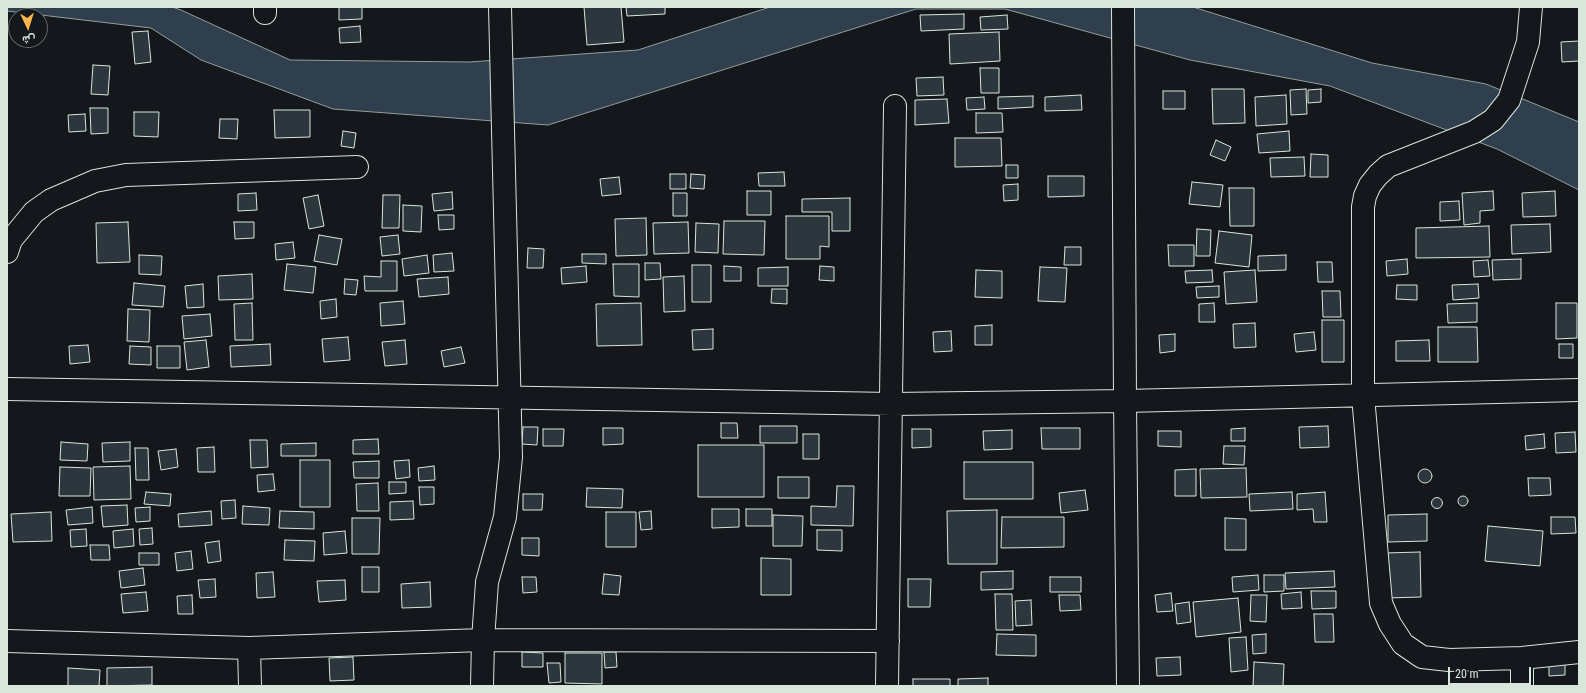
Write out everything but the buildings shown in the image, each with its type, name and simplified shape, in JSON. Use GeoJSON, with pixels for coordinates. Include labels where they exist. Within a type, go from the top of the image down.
{"type":"FeatureCollection","features":[{"type":"Feature","properties":{"kind":"street"},"geometry":{"type":"LineString","coordinates":[[482,686],[483,640],[487,582],[506,509],[511,457],[511,398],[500,7]]}},
{"type":"Feature","properties":{"kind":"street"},"geometry":{"type":"LineString","coordinates":[[1123,7],[1128,686]]}},
{"type":"Feature","properties":{"kind":"street"},"geometry":{"type":"LineString","coordinates":[[1532,7],[1528,42],[1510,100],[1493,120],[1474,132],[1388,166],[1370,185],[1365,196],[1363,208],[1363,396],[1381,602],[1390,624],[1403,644],[1422,657],[1449,660],[1522,658],[1579,652]]}},
{"type":"Feature","properties":{"kind":"street"},"geometry":{"type":"LineString","coordinates":[[887,686],[895,106]]}},
{"type":"Feature","properties":{"kind":"street"},"geometry":{"type":"LineString","coordinates":[[7,252],[11,240],[34,212],[51,200],[95,181],[126,175],[357,167]]}},
{"type":"Feature","properties":{"kind":"street"},"geometry":{"type":"LineString","coordinates":[[7,389],[892,404],[1125,401],[1579,390]]}},
{"type":"Feature","properties":{"kind":"street"},"geometry":{"type":"LineString","coordinates":[[7,641],[249,648],[483,640],[888,641]]}},
{"type":"Feature","properties":{"kind":"street"},"geometry":{"type":"LineString","coordinates":[[249,648],[250,686]]}},
{"type":"Feature","properties":{"kind":"street"},"geometry":{"type":"LineString","coordinates":[[1522,658],[1522,686]]}},
{"type":"Feature","properties":{"kind":"water"},"geometry":{"type":"Polygon","coordinates":[[[7,7],[172,7],[290,60],[469,62],[638,50],[770,7],[1193,7],[1372,63],[1486,84],[1579,122],[1579,190],[1497,149],[1330,86],[1190,60],[1005,9],[916,9],[548,125],[333,109],[201,60],[151,28],[48,16],[48,8],[8,8],[7,11],[7,7]]]}}]}
